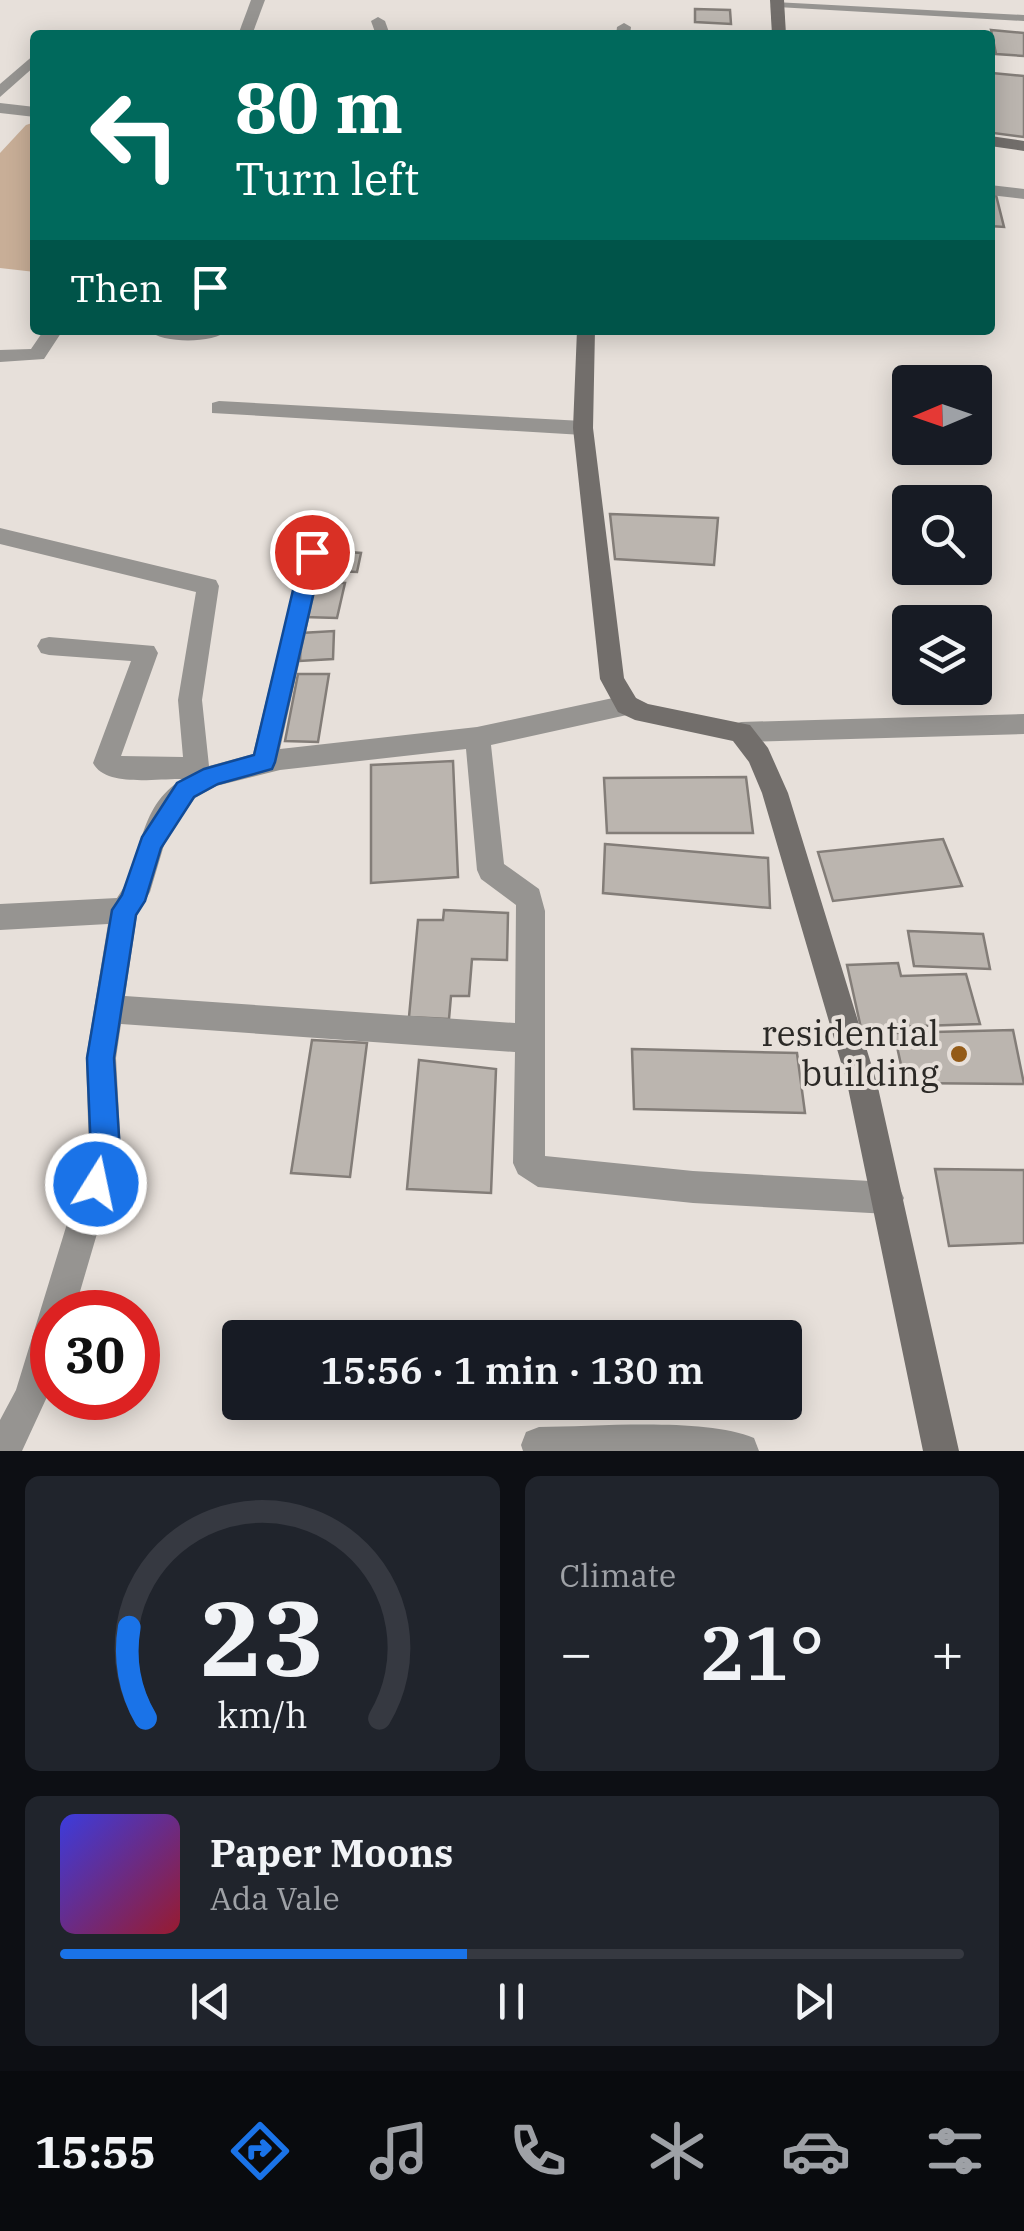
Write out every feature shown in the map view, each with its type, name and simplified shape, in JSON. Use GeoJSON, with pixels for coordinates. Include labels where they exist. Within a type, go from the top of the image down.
{"type":"FeatureCollection","features":[{"type":"Feature","properties":{"kind":"street"},"geometry":{"type":"LineString","coordinates":[[246,30],[258,0]]}},
{"type":"Feature","properties":{"kind":"street"},"geometry":{"type":"LineString","coordinates":[[777,2],[779,30]]}},
{"type":"Feature","properties":{"kind":"street"},"geometry":{"type":"LineString","coordinates":[[0,92],[30,63]]}},
{"type":"Feature","properties":{"kind":"street"},"geometry":{"type":"LineString","coordinates":[[0,108],[30,111]]}},
{"type":"Feature","properties":{"kind":"street"},"geometry":{"type":"LineString","coordinates":[[995,142],[1024,146]]}},
{"type":"Feature","properties":{"kind":"street"},"geometry":{"type":"LineString","coordinates":[[995,191],[1024,194]]}},
{"type":"Feature","properties":{"kind":"street"},"geometry":{"type":"LineString","coordinates":[[0,356],[37,355],[51,335]]}},
{"type":"Feature","properties":{"kind":"street"},"geometry":{"type":"LineString","coordinates":[[586,335],[583,428],[612,679],[626,705]]}},
{"type":"Feature","properties":{"kind":"street"},"geometry":{"type":"LineString","coordinates":[[219,408],[583,428]]}},
{"type":"Feature","properties":{"kind":"street"},"geometry":{"type":"LineString","coordinates":[[0,536],[208,586],[190,700],[197,774],[160,825],[133,901],[124,910],[100,1058],[105,1152],[64,1290]]}},
{"type":"Feature","properties":{"kind":"street"},"geometry":{"type":"LineString","coordinates":[[264,762],[312,552]]}},
{"type":"Feature","properties":{"kind":"street"},"geometry":{"type":"LineString","coordinates":[[49,646],[146,654],[106,763],[112,767],[197,774],[264,762],[478,737],[626,705],[644,713],[740,732],[1024,724]]}},
{"type":"Feature","properties":{"kind":"street"},"geometry":{"type":"LineString","coordinates":[[740,732],[758,756],[776,793],[862,1083],[941,1451]]}},
{"type":"Feature","properties":{"kind":"street"},"geometry":{"type":"LineString","coordinates":[[478,737],[491,870],[529,898],[532,911],[529,1162],[538,1171],[693,1187],[888,1198]]}},
{"type":"Feature","properties":{"kind":"street"},"geometry":{"type":"LineString","coordinates":[[0,917],[124,910]]}},
{"type":"Feature","properties":{"kind":"street"},"geometry":{"type":"LineString","coordinates":[[108,1009],[531,1039]]}},
{"type":"Feature","properties":{"kind":"street"},"geometry":{"type":"LineString","coordinates":[[2,1451],[30,1400]]}},
{"type":"Feature","properties":{"kind":"street"},"geometry":{"type":"LineString","coordinates":[[539,1445],[670,1445],[742,1451]]}},
{"type":"Feature","properties":{"kind":"lane"},"geometry":{"type":"LineString","coordinates":[[777,2],[1024,18]]}},
{"type":"Feature","properties":{"kind":"shaded area"},"geometry":{"type":"Polygon","coordinates":[[[30,124],[30,271],[0,268],[0,153],[30,124]]]}},
{"type":"Feature","properties":{"kind":"building"},"geometry":{"type":"Polygon","coordinates":[[[695,9],[730,10],[731,24],[695,22],[695,9]]]}},
{"type":"Feature","properties":{"kind":"building"},"geometry":{"type":"Polygon","coordinates":[[[995,30],[1024,33],[1024,56],[996,54],[995,30]]]}},
{"type":"Feature","properties":{"kind":"building"},"geometry":{"type":"Polygon","coordinates":[[[995,73],[1024,76],[1024,137],[995,133],[995,73]]]}},
{"type":"Feature","properties":{"kind":"building"},"geometry":{"type":"Polygon","coordinates":[[[995,195],[996,195],[1004,227],[995,226],[995,195]]]}},
{"type":"Feature","properties":{"kind":"building"},"geometry":{"type":"Polygon","coordinates":[[[610,514],[718,518],[714,565],[615,559],[610,514]]]}},
{"type":"Feature","properties":{"kind":"building"},"geometry":{"type":"Polygon","coordinates":[[[320,550],[361,553],[357,572],[315,570],[320,550]]]}},
{"type":"Feature","properties":{"kind":"building"},"geometry":{"type":"Polygon","coordinates":[[[312,582],[345,583],[337,618],[304,617],[312,582]]]}},
{"type":"Feature","properties":{"kind":"building"},"geometry":{"type":"Polygon","coordinates":[[[334,631],[333,659],[300,661],[301,633],[334,631]]]}},
{"type":"Feature","properties":{"kind":"building"},"geometry":{"type":"Polygon","coordinates":[[[298,674],[329,674],[318,742],[285,741],[298,674]]]}},
{"type":"Feature","properties":{"kind":"building"},"geometry":{"type":"Polygon","coordinates":[[[453,761],[458,877],[371,883],[371,765],[453,761]]]}},
{"type":"Feature","properties":{"kind":"building"},"geometry":{"type":"Polygon","coordinates":[[[746,777],[753,833],[607,833],[604,778],[746,777]]]}},
{"type":"Feature","properties":{"kind":"building"},"geometry":{"type":"Polygon","coordinates":[[[943,839],[962,886],[833,901],[818,852],[943,839]]]}},
{"type":"Feature","properties":{"kind":"building"},"geometry":{"type":"Polygon","coordinates":[[[605,844],[768,858],[770,908],[603,893],[605,844]]]}},
{"type":"Feature","properties":{"kind":"building"},"geometry":{"type":"Polygon","coordinates":[[[444,910],[508,913],[507,960],[472,959],[469,996],[451,996],[449,1019],[409,1017],[418,920],[443,920],[444,910]]]}},
{"type":"Feature","properties":{"kind":"building"},"geometry":{"type":"Polygon","coordinates":[[[908,931],[983,934],[990,969],[914,966],[908,931]]]}},
{"type":"Feature","properties":{"kind":"building"},"geometry":{"type":"Polygon","coordinates":[[[898,963],[901,976],[966,974],[980,1024],[861,1028],[847,965],[898,963]]]}},
{"type":"Feature","properties":{"kind":"building","name":"residential building"},"geometry":{"type":"Polygon","coordinates":[[[1013,1030],[1024,1084],[905,1083],[894,1033],[1013,1030]]]}},
{"type":"Feature","properties":{"kind":"building"},"geometry":{"type":"Polygon","coordinates":[[[312,1040],[367,1043],[350,1177],[291,1173],[312,1040]]]}},
{"type":"Feature","properties":{"kind":"building"},"geometry":{"type":"Polygon","coordinates":[[[632,1049],[797,1053],[805,1113],[634,1109],[632,1049]]]}},
{"type":"Feature","properties":{"kind":"building"},"geometry":{"type":"Polygon","coordinates":[[[419,1060],[496,1069],[491,1193],[407,1189],[419,1060]]]}},
{"type":"Feature","properties":{"kind":"building"},"geometry":{"type":"Polygon","coordinates":[[[935,1169],[1024,1170],[1024,1243],[949,1246],[935,1169]]]}},
{"type":"Feature","properties":{"kind":"place","name":"residential building"},"geometry":{"type":"Point","coordinates":[959,1054]}},
{"type":"Feature","properties":{"kind":"route"},"geometry":{"type":"LineString","coordinates":[[96,1184],[105,1152],[100,1058],[124,910],[133,901],[160,825],[186,790],[212,776],[264,762],[312,552]]}}]}
